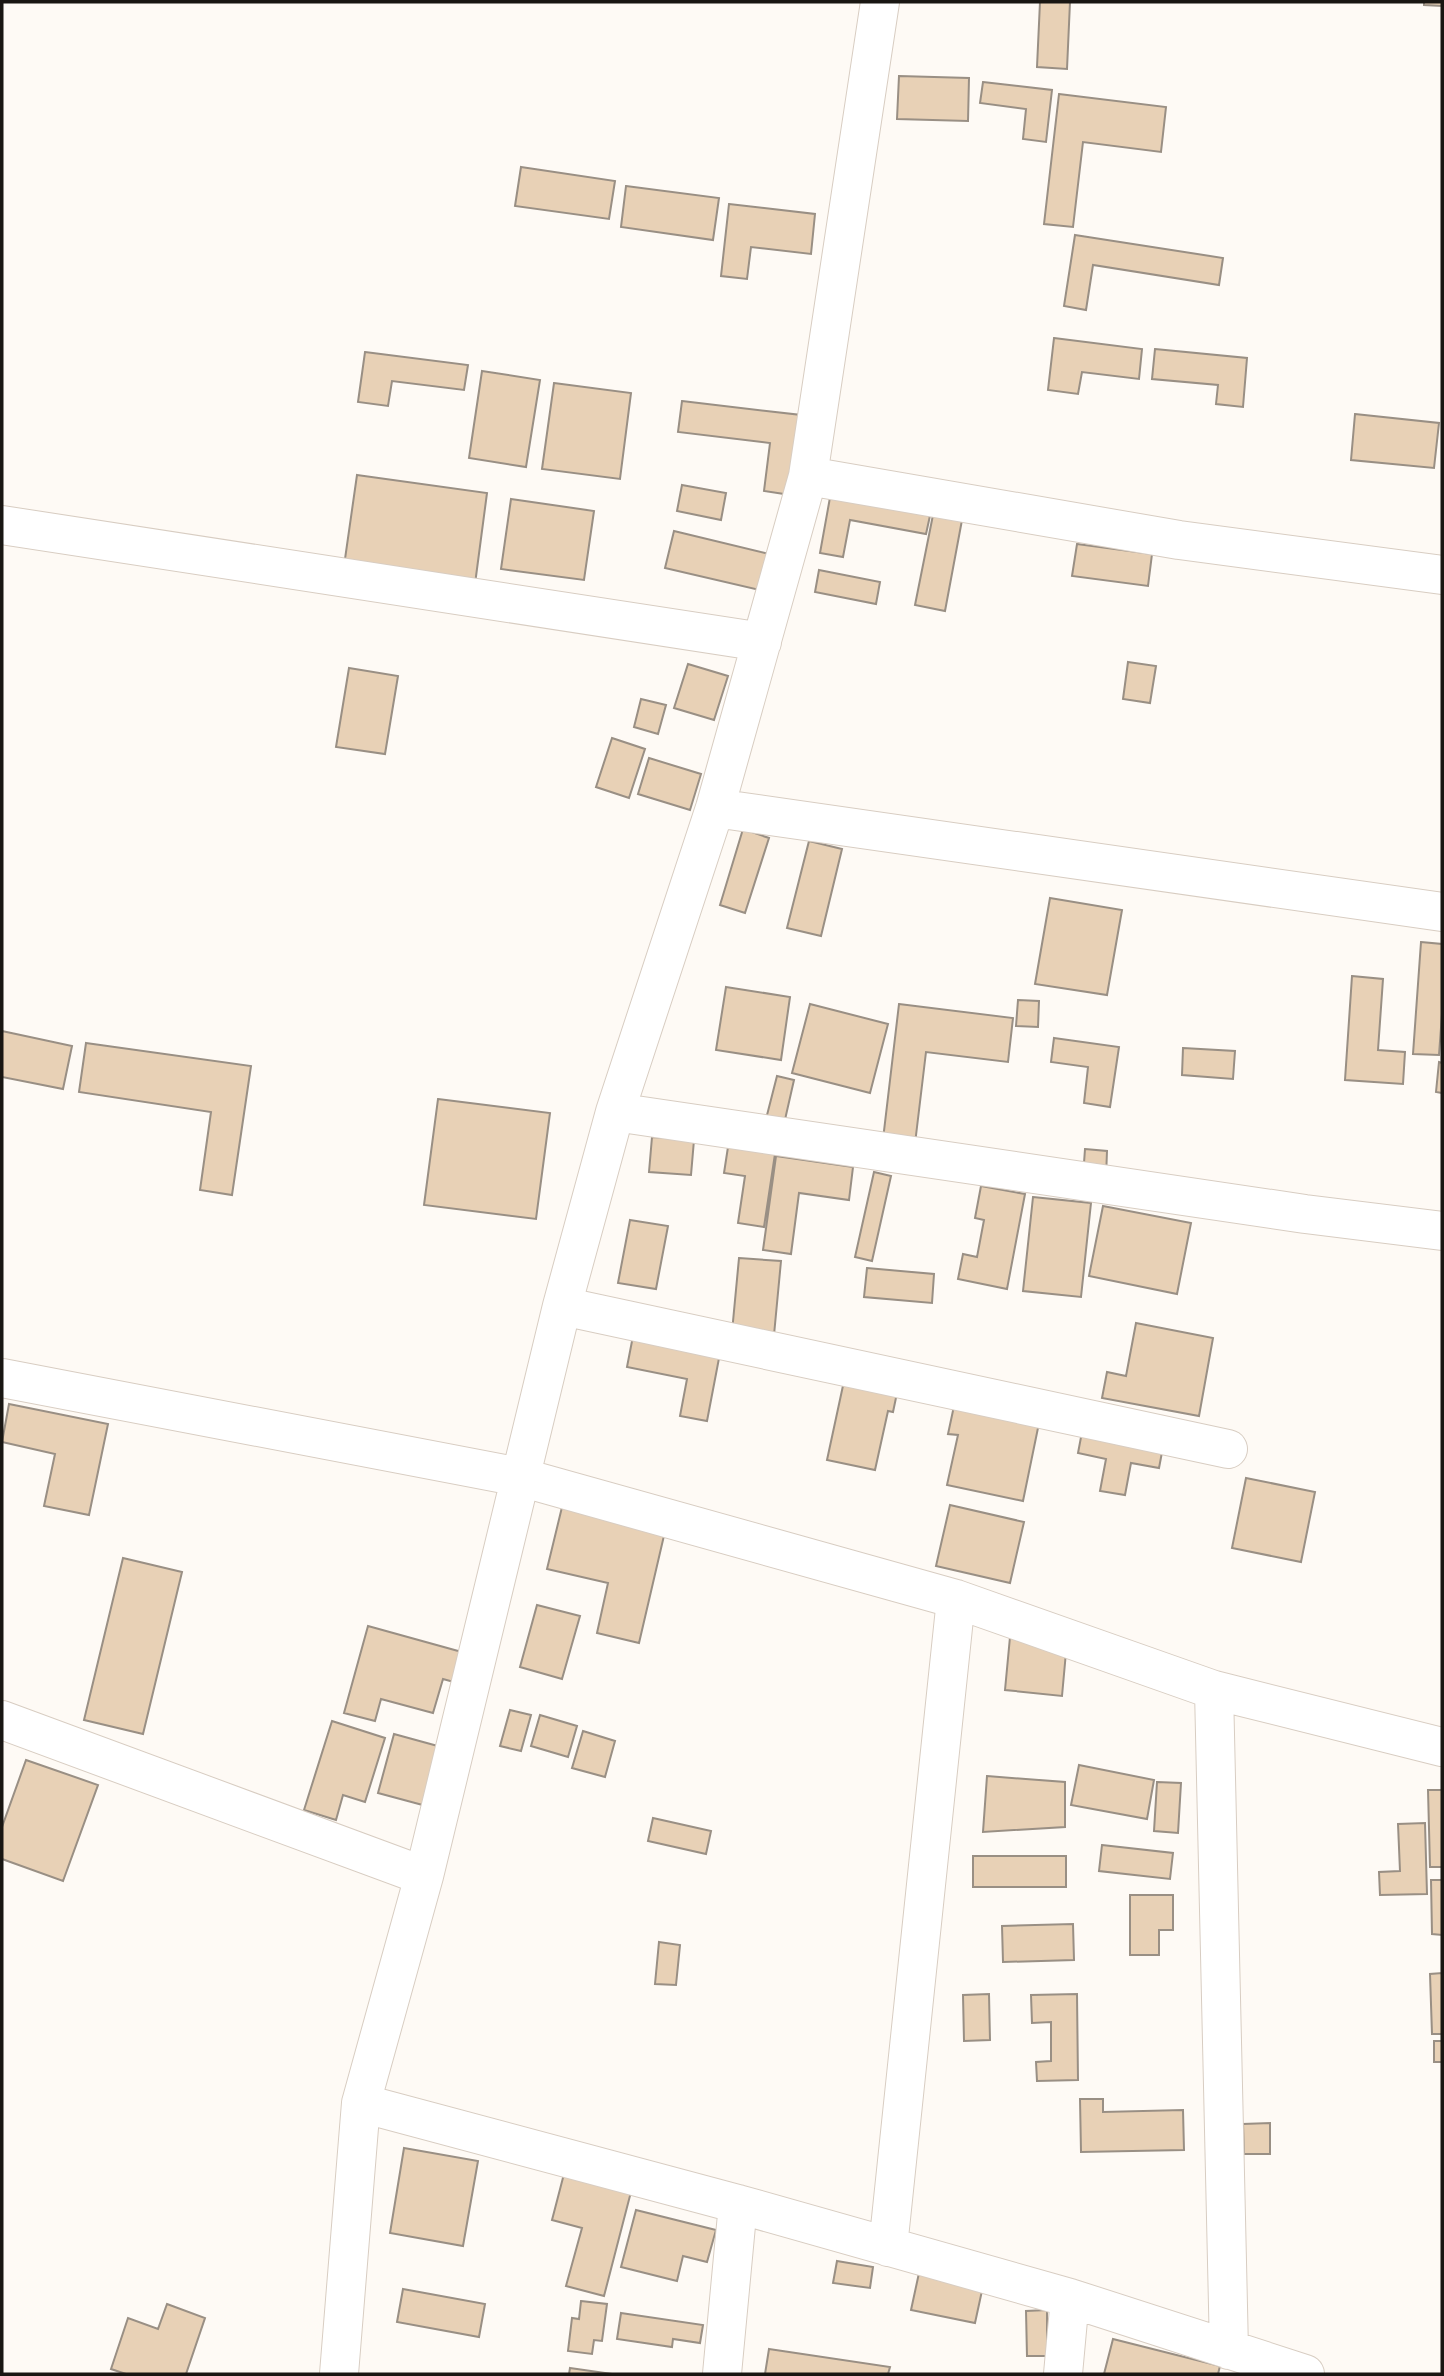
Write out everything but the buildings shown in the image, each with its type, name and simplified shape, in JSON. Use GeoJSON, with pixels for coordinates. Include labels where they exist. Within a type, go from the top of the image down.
{"type":"FeatureCollection","features":[{"type":"Feature","properties":{"kind":"street"},"geometry":{"type":"LineString","coordinates":[[339,2374],[361,2104],[424,1876],[562,1306],[615,1112],[715,808],[808,476],[880,2]]}},
{"type":"Feature","properties":{"kind":"street"},"geometry":{"type":"LineString","coordinates":[[808,476],[1179,540],[1442,575]]}},
{"type":"Feature","properties":{"kind":"street"},"geometry":{"type":"LineString","coordinates":[[2,525],[762,642]]}},
{"type":"Feature","properties":{"kind":"street"},"geometry":{"type":"LineString","coordinates":[[715,808],[1442,912]]}},
{"type":"Feature","properties":{"kind":"street"},"geometry":{"type":"LineString","coordinates":[[615,1112],[1305,1214],[1442,1231]]}},
{"type":"Feature","properties":{"kind":"street"},"geometry":{"type":"LineString","coordinates":[[562,1306],[1228,1449]]}},
{"type":"Feature","properties":{"kind":"street"},"geometry":{"type":"LineString","coordinates":[[2,1378],[520,1477],[956,1599],[1213,1690],[1442,1746]]}},
{"type":"Feature","properties":{"kind":"street"},"geometry":{"type":"LineString","coordinates":[[888,2247],[956,1599]]}},
{"type":"Feature","properties":{"kind":"street"},"geometry":{"type":"LineString","coordinates":[[1213,1690],[1228,2350]]}},
{"type":"Feature","properties":{"kind":"street"},"geometry":{"type":"LineString","coordinates":[[2,1720],[424,1876]]}},
{"type":"Feature","properties":{"kind":"street"},"geometry":{"type":"LineString","coordinates":[[361,2104],[738,2204],[1070,2298],[1305,2374]]}},
{"type":"Feature","properties":{"kind":"street"},"geometry":{"type":"LineString","coordinates":[[722,2374],[738,2204]]}},
{"type":"Feature","properties":{"kind":"street"},"geometry":{"type":"LineString","coordinates":[[1063,2374],[1070,2298]]}}]}
